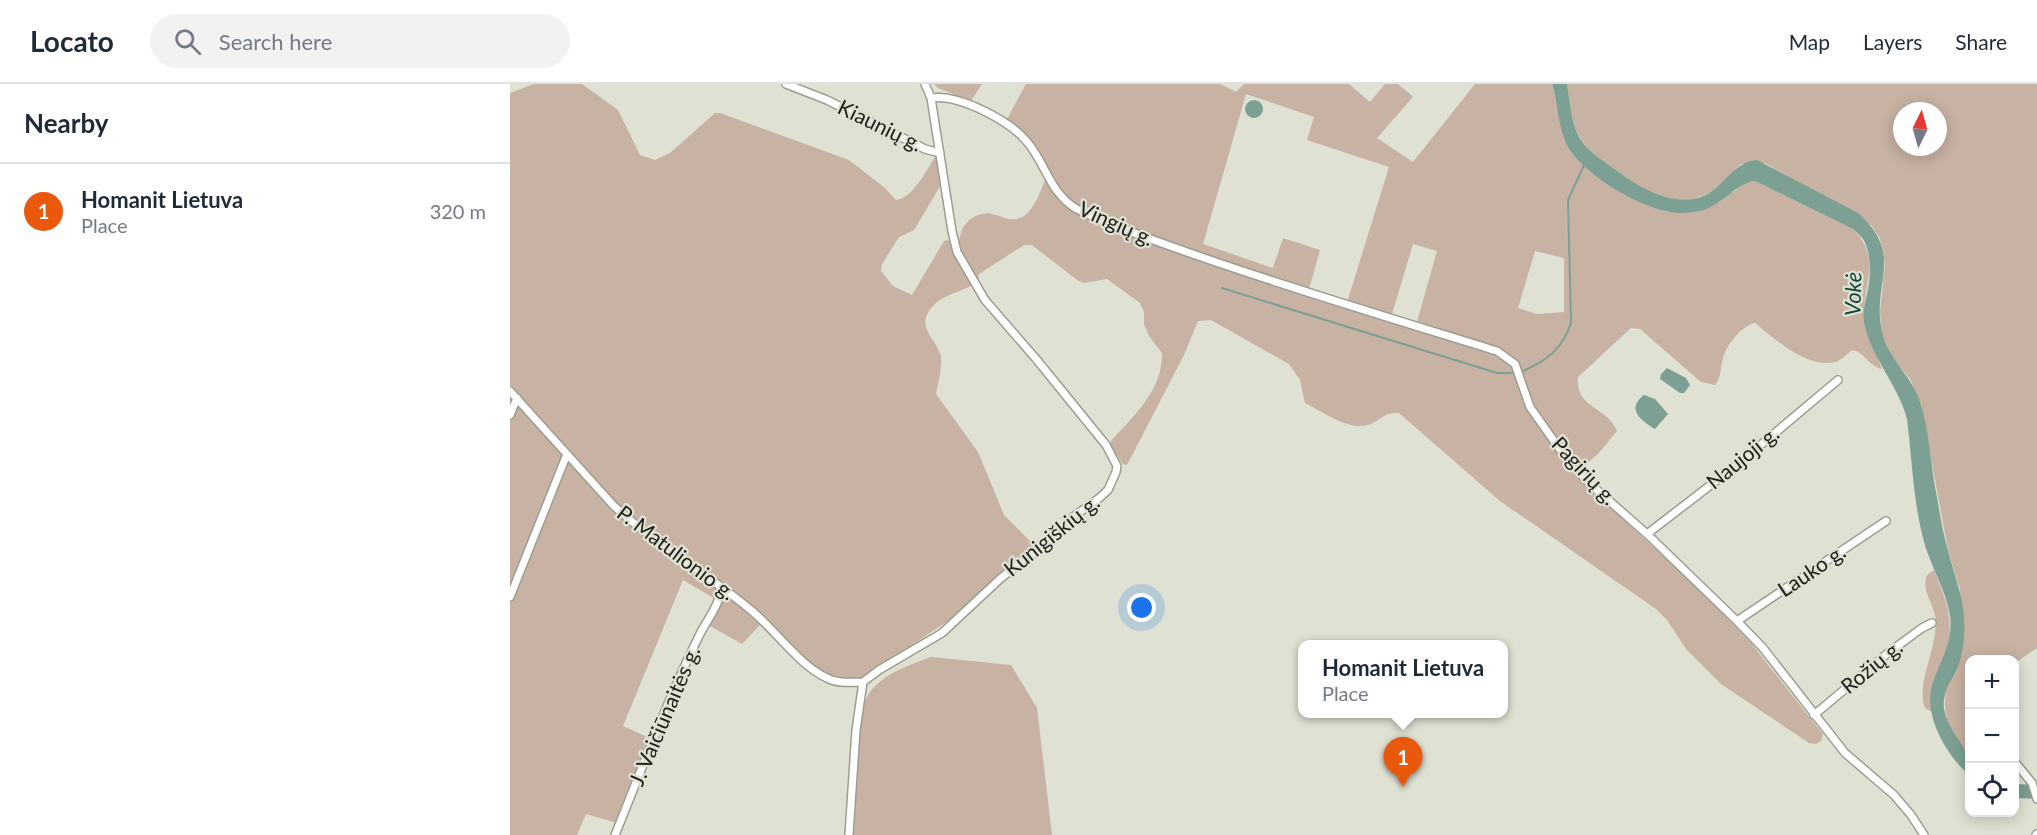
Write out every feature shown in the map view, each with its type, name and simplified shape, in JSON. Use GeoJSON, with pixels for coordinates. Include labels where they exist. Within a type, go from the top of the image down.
{"type":"FeatureCollection","features":[{"type":"Feature","properties":{"kind":"street","name":"Kiaunių g."},"geometry":{"type":"LineString","coordinates":[[786,84],[827,100],[925,148],[940,153]]}},
{"type":"Feature","properties":{"kind":"street","name":"Kunigiškių g."},"geometry":{"type":"LineString","coordinates":[[863,682],[942,633],[1001,578],[1061,532],[1072,517],[1098,500],[1108,490],[1117,466],[1106,445],[985,300],[957,252],[932,98],[925,84]]}},
{"type":"Feature","properties":{"kind":"street","name":"Vingių g."},"geometry":{"type":"LineString","coordinates":[[932,98],[944,98],[964,103],[1002,121],[1028,142],[1056,191],[1075,207],[1166,245]]}},
{"type":"Feature","properties":{"kind":"street","name":"Pagirių g."},"geometry":{"type":"LineString","coordinates":[[1166,245],[1259,277],[1497,351],[1507,357],[1515,364],[1530,407],[1566,458],[1589,483],[1647,534],[1763,648],[1845,753],[1894,795],[1924,835]]}},
{"type":"Feature","properties":{"kind":"street","name":"Naujoji g."},"geometry":{"type":"LineString","coordinates":[[1647,534],[1738,464],[1838,380]]}},
{"type":"Feature","properties":{"kind":"street","name":"P. Matulionio g."},"geometry":{"type":"LineString","coordinates":[[510,391],[631,522],[753,611],[814,671],[828,679],[843,683],[863,682]]}},
{"type":"Feature","properties":{"kind":"street"},"geometry":{"type":"LineString","coordinates":[[510,415],[517,398]]}},
{"type":"Feature","properties":{"kind":"street"},"geometry":{"type":"LineString","coordinates":[[510,597],[567,454]]}},
{"type":"Feature","properties":{"kind":"street","name":"Lauko g."},"geometry":{"type":"LineString","coordinates":[[1737,621],[1886,521]]}},
{"type":"Feature","properties":{"kind":"street"},"geometry":{"type":"LineString","coordinates":[[720,586],[720,599],[734,597]]}},
{"type":"Feature","properties":{"kind":"street","name":"J. Vaičiūnaitės g."},"geometry":{"type":"LineString","coordinates":[[615,835],[691,652],[706,620],[720,599]]}},
{"type":"Feature","properties":{"kind":"street","name":"Rožių g."},"geometry":{"type":"LineString","coordinates":[[1814,715],[1888,653],[1932,623]]}},
{"type":"Feature","properties":{"kind":"street"},"geometry":{"type":"LineString","coordinates":[[849,835],[855,730],[863,682]]}},
{"type":"Feature","properties":{"kind":"street"},"geometry":{"type":"LineString","coordinates":[[2016,763],[2032,783],[2037,799]]}},
{"type":"Feature","properties":{"kind":"shaded area"},"geometry":{"type":"Polygon","coordinates":[[[534,84],[582,84],[618,110],[640,155],[655,160],[670,153],[715,113],[720,113],[849,160],[885,188],[896,200],[914,189],[935,157],[938,161],[942,183],[914,230],[899,237],[882,264],[881,271],[893,286],[912,295],[944,241],[959,244],[962,231],[973,217],[992,214],[1009,219],[1020,218],[1030,211],[1038,198],[1049,171],[1032,142],[1022,130],[1007,119],[1026,84],[1220,84],[1236,92],[1244,84],[1349,84],[1370,102],[1385,84],[1398,84],[1413,97],[1377,138],[1413,162],[1475,84],[1552,84],[1562,130],[1636,200],[1664,211],[1680,213],[1735,191],[1744,183],[1755,181],[1853,229],[1867,251],[1869,272],[1864,319],[1882,369],[1874,366],[1853,350],[1838,361],[1827,363],[1804,358],[1782,345],[1755,323],[1745,328],[1731,342],[1715,385],[1701,382],[1640,329],[1631,328],[1578,377],[1578,387],[1586,402],[1606,417],[1617,431],[1598,454],[1574,474],[1702,592],[1751,643],[1823,734],[1821,741],[1816,744],[1809,743],[1721,684],[1686,649],[1667,620],[1656,609],[1500,501],[1399,413],[1385,415],[1368,425],[1360,426],[1335,419],[1305,403],[1300,380],[1289,364],[1211,320],[1198,321],[1184,355],[1127,465],[1123,464],[1110,446],[1111,441],[1146,402],[1158,379],[1162,353],[1149,336],[1140,303],[1107,279],[1084,283],[1077,280],[1032,245],[1024,245],[979,274],[978,281],[968,288],[938,301],[925,320],[928,333],[941,357],[936,394],[978,452],[1004,515],[1036,547],[949,620],[863,678],[857,680],[831,677],[813,667],[735,593],[627,515],[510,387],[510,93],[534,84]],[[1246,94],[1203,244],[1273,268],[1283,238],[1320,250],[1307,296],[1345,309],[1389,167],[1307,140],[1314,117],[1246,94]],[[1413,244],[1392,314],[1417,322],[1437,251],[1413,244]],[[1535,251],[1518,308],[1537,314],[1564,312],[1564,258],[1535,251]]]}},
{"type":"Feature","properties":{"kind":"shaded area"},"geometry":{"type":"Polygon","coordinates":[[[934,84],[982,84],[971,101],[938,88],[934,84]]]}},
{"type":"Feature","properties":{"kind":"shaded area"},"geometry":{"type":"Polygon","coordinates":[[[1552,84],[1567,84],[1574,125],[1586,146],[1622,175],[1654,193],[1678,199],[1701,197],[1716,188],[1734,170],[1757,160],[1858,213],[1872,228],[1884,256],[1880,298],[1882,331],[1889,350],[1915,390],[1923,411],[1943,531],[1963,608],[1963,648],[1958,666],[1946,691],[1944,709],[1952,729],[1965,750],[1965,771],[1953,758],[1939,735],[1931,710],[1932,686],[1948,643],[1950,616],[1945,596],[1926,548],[1920,523],[1907,419],[1903,406],[1872,347],[1864,322],[1870,270],[1868,250],[1863,239],[1853,229],[1755,181],[1749,182],[1704,210],[1681,213],[1651,207],[1618,191],[1588,170],[1568,147],[1562,132],[1552,84]]]}},
{"type":"Feature","properties":{"kind":"shaded area"},"geometry":{"type":"Polygon","coordinates":[[[1567,84],[2037,84],[2037,648],[2019,660],[2019,655],[1965,655],[1965,752],[1948,722],[1945,701],[1950,681],[1960,589],[1948,550],[1921,404],[1910,379],[1891,356],[1882,334],[1880,311],[1885,265],[1879,237],[1871,225],[1765,163],[1741,164],[1719,186],[1702,196],[1677,199],[1653,193],[1620,173],[1586,146],[1580,138],[1571,112],[1567,84]]]}},
{"type":"Feature","properties":{"kind":"shaded area"},"geometry":{"type":"Polygon","coordinates":[[[1254,100],[1260,103],[1263,109],[1260,115],[1254,118],[1248,115],[1245,109],[1248,103],[1254,100]]]}},
{"type":"Feature","properties":{"kind":"shaded area"},"geometry":{"type":"Polygon","coordinates":[[[1667,368],[1686,378],[1690,385],[1684,393],[1680,393],[1660,379],[1661,374],[1667,368]]]}},
{"type":"Feature","properties":{"kind":"shaded area"},"geometry":{"type":"Polygon","coordinates":[[[510,395],[594,489],[716,586],[718,591],[717,600],[683,580],[623,726],[652,739],[617,823],[586,814],[577,835],[510,835],[510,395]]]}},
{"type":"Feature","properties":{"kind":"shaded area"},"geometry":{"type":"Polygon","coordinates":[[[1644,395],[1655,399],[1668,414],[1655,429],[1641,419],[1636,410],[1638,400],[1644,395]]]}},
{"type":"Feature","properties":{"kind":"shaded area"},"geometry":{"type":"Polygon","coordinates":[[[1934,570],[1948,609],[1950,629],[1947,651],[1931,695],[1932,712],[1925,708],[1923,687],[1936,627],[1935,615],[1925,584],[1928,574],[1934,570]]]}},
{"type":"Feature","properties":{"kind":"shaded area"},"geometry":{"type":"Polygon","coordinates":[[[732,599],[761,624],[742,644],[708,625],[720,603],[732,599]]]}},
{"type":"Feature","properties":{"kind":"shaded area"},"geometry":{"type":"Polygon","coordinates":[[[931,657],[1011,665],[1037,708],[1052,835],[853,835],[856,760],[864,704],[870,692],[882,680],[898,670],[931,657]]]}},
{"type":"Feature","properties":{"kind":"shaded area"},"geometry":{"type":"Polygon","coordinates":[[[2019,784],[2037,785],[2037,799],[2019,798],[2019,784]]]}},
{"type":"Feature","properties":{"kind":"waterway"},"geometry":{"type":"LineString","coordinates":[[1523,371],[1540,363],[1553,353],[1563,340],[1571,323],[1568,200],[1585,163]]}},
{"type":"Feature","properties":{"kind":"waterway"},"geometry":{"type":"LineString","coordinates":[[1222,288],[1497,373],[1512,373]]}},
{"type":"Feature","properties":{"kind":"place","name":"Homanit Lietuva"},"geometry":{"type":"Point","coordinates":[1403,787]}},
{"type":"Feature","properties":{"kind":"water label","name":"Vokė"},"geometry":{"type":"Point","coordinates":[1853,294]}}]}
